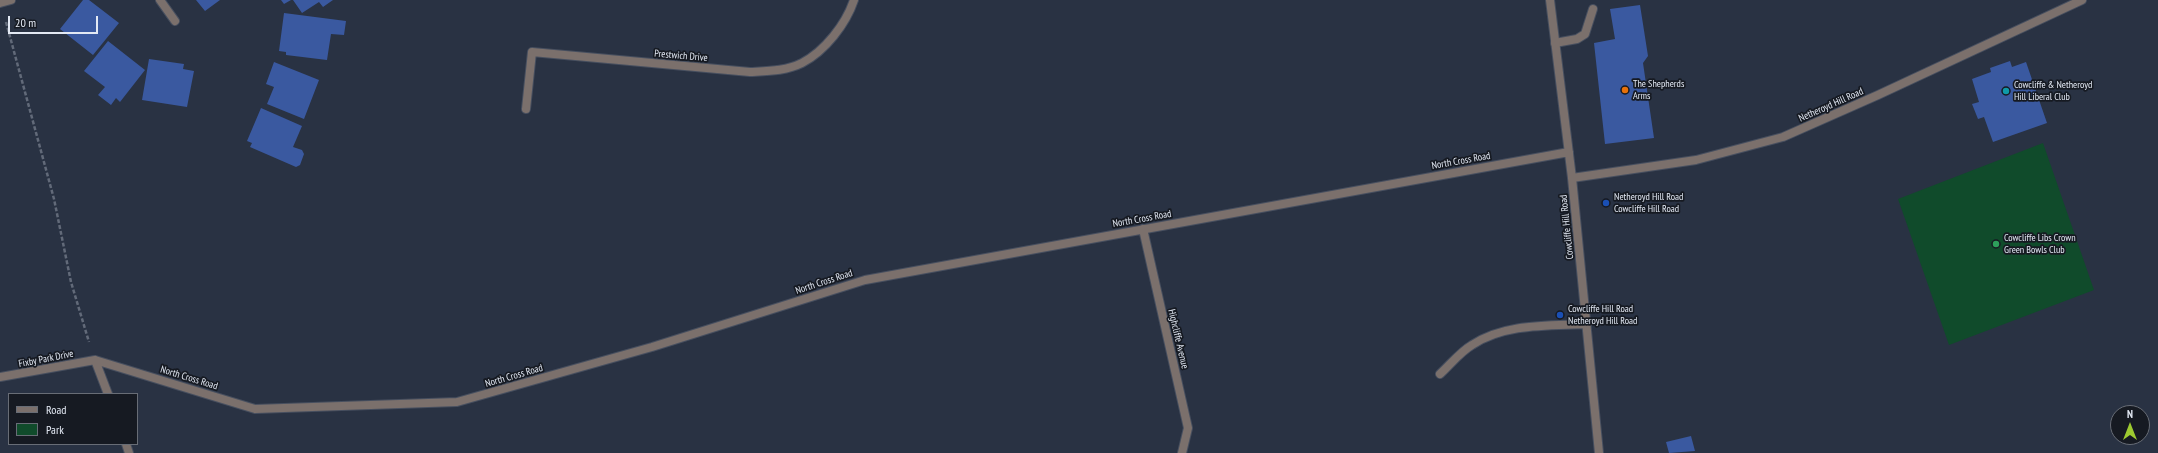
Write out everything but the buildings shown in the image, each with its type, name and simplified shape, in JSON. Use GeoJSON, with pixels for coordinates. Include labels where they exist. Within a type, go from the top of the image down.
{"type":"FeatureCollection","features":[{"type":"Feature","properties":{"kind":"street"},"geometry":{"type":"LineString","coordinates":[[0,3],[11,0]]}},
{"type":"Feature","properties":{"kind":"street"},"geometry":{"type":"LineString","coordinates":[[160,0],[175,21]]}},
{"type":"Feature","properties":{"kind":"street","name":"Prestwich Drive"},"geometry":{"type":"LineString","coordinates":[[526,109],[532,52],[750,72],[777,71],[802,63],[828,42],[842,27],[854,0]]}},
{"type":"Feature","properties":{"kind":"street","name":"Cowcliffe Hill Road"},"geometry":{"type":"LineString","coordinates":[[1550,0],[1572,178],[1599,453]]}},
{"type":"Feature","properties":{"kind":"street","name":"Netheroyd Hill Road"},"geometry":{"type":"LineString","coordinates":[[1572,178],[1696,160],[1783,137],[1878,96],[2082,0]]}},
{"type":"Feature","properties":{"kind":"street"},"geometry":{"type":"LineString","coordinates":[[1555,43],[1577,39],[1585,34],[1592,9]]}},
{"type":"Feature","properties":{"kind":"street","name":"North Cross Road"},"geometry":{"type":"LineString","coordinates":[[95,360],[255,409],[457,402],[652,347],[865,280],[1569,152]]}},
{"type":"Feature","properties":{"kind":"street","name":"Highcliffe Avenue"},"geometry":{"type":"LineString","coordinates":[[1143,229],[1188,428],[1182,453]]}},
{"type":"Feature","properties":{"kind":"street"},"geometry":{"type":"LineString","coordinates":[[1440,374],[1472,345],[1493,335],[1512,329],[1587,324]]}},
{"type":"Feature","properties":{"kind":"street"},"geometry":{"type":"LineString","coordinates":[[95,360],[108,393]]}},
{"type":"Feature","properties":{"kind":"street","name":"Fixby Park Drive"},"geometry":{"type":"LineString","coordinates":[[0,377],[95,360]]}},
{"type":"Feature","properties":{"kind":"path"},"geometry":{"type":"LineString","coordinates":[[0,3],[54,199],[71,282],[95,360]]}},
{"type":"Feature","properties":{"kind":"green space","name":"Cowcliffe Libs Crown Green Bowls Club"},"geometry":{"type":"Polygon","coordinates":[[[2043,143],[2094,290],[1949,345],[1898,199],[2043,143]]]}},
{"type":"Feature","properties":{"kind":"place","name":"The Shepherds Arms"},"geometry":{"type":"Point","coordinates":[1625,90]}},
{"type":"Feature","properties":{"kind":"place","name":"Cowcliffe & Netheroyd Hill Liberal Club"},"geometry":{"type":"Point","coordinates":[2006,91]}},
{"type":"Feature","properties":{"kind":"place","name":"Netheroyd Hill Road Cowcliffe Hill Road"},"geometry":{"type":"Point","coordinates":[1606,203]}},
{"type":"Feature","properties":{"kind":"place","name":"Cowcliffe Libs Crown Green Bowls Club"},"geometry":{"type":"Point","coordinates":[1996,244]}},
{"type":"Feature","properties":{"kind":"place","name":"Cowcliffe Hill Road Netheroyd Hill Road"},"geometry":{"type":"Point","coordinates":[1560,315]}}]}
